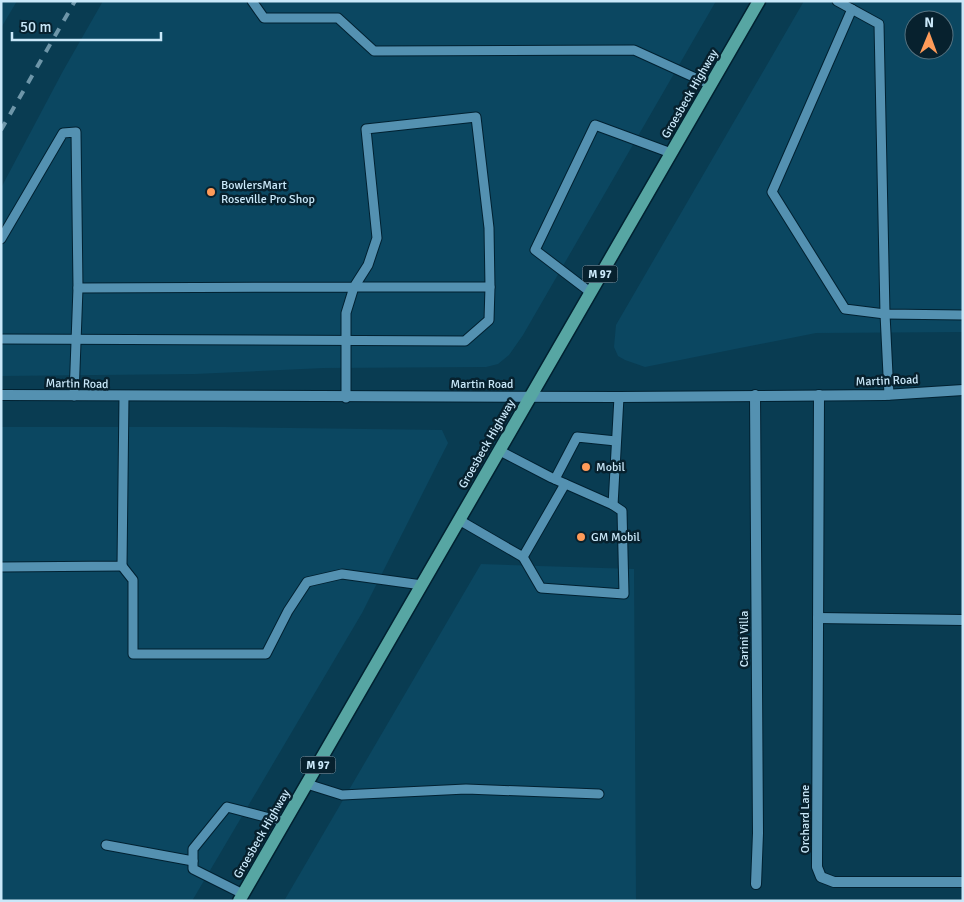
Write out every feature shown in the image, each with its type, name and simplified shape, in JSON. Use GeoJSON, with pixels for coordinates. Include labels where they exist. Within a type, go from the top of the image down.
{"type":"FeatureCollection","features":[{"type":"Feature","properties":{"kind":"main road","name":"Groesbeck Highway"},"geometry":{"type":"LineString","coordinates":[[241,898],[759,1]]}},
{"type":"Feature","properties":{"kind":"street","name":"Martin Road"},"geometry":{"type":"LineString","coordinates":[[1,395],[346,398],[619,397],[756,394],[889,395],[963,390]]}},
{"type":"Feature","properties":{"kind":"street","name":"Carini Villa"},"geometry":{"type":"LineString","coordinates":[[756,394],[758,833],[756,884]]}},
{"type":"Feature","properties":{"kind":"street","name":"Orchard Lane"},"geometry":{"type":"LineString","coordinates":[[819,395],[817,866],[821,877],[834,882],[963,882]]}},
{"type":"Feature","properties":{"kind":"street"},"geometry":{"type":"LineString","coordinates":[[818,618],[963,620]]}},
{"type":"Feature","properties":{"kind":"lane"},"geometry":{"type":"LineString","coordinates":[[252,1],[264,18],[338,18],[374,51],[634,50],[711,86]]}},
{"type":"Feature","properties":{"kind":"lane"},"geometry":{"type":"LineString","coordinates":[[837,1],[878,24],[885,314],[889,395]]}},
{"type":"Feature","properties":{"kind":"lane"},"geometry":{"type":"LineString","coordinates":[[852,9],[772,192],[845,309],[885,314],[963,315]]}},
{"type":"Feature","properties":{"kind":"lane"},"geometry":{"type":"LineString","coordinates":[[1,339],[346,342],[465,342],[489,320],[489,228],[476,117],[366,129],[377,238],[368,265],[354,286],[346,313],[346,342],[346,398]]}},
{"type":"Feature","properties":{"kind":"lane"},"geometry":{"type":"LineString","coordinates":[[590,292],[535,250],[594,125],[672,153]]}},
{"type":"Feature","properties":{"kind":"lane"},"geometry":{"type":"LineString","coordinates":[[1,239],[63,134],[76,132],[78,288],[74,396]]}},
{"type":"Feature","properties":{"kind":"lane"},"geometry":{"type":"LineString","coordinates":[[78,288],[490,287]]}},
{"type":"Feature","properties":{"kind":"lane"},"geometry":{"type":"LineString","coordinates":[[124,396],[122,566],[133,580],[133,654],[266,654],[288,611],[307,582],[342,574],[422,585]]}},
{"type":"Feature","properties":{"kind":"lane"},"geometry":{"type":"LineString","coordinates":[[613,505],[619,397]]}},
{"type":"Feature","properties":{"kind":"lane"},"geometry":{"type":"LineString","coordinates":[[554,480],[577,438],[616,441]]}},
{"type":"Feature","properties":{"kind":"lane"},"geometry":{"type":"LineString","coordinates":[[460,520],[523,557],[541,588],[624,594],[622,511],[613,505],[554,480],[500,451]]}},
{"type":"Feature","properties":{"kind":"lane"},"geometry":{"type":"LineString","coordinates":[[523,557],[565,484]]}},
{"type":"Feature","properties":{"kind":"lane"},"geometry":{"type":"LineString","coordinates":[[1,567],[122,566]]}},
{"type":"Feature","properties":{"kind":"lane"},"geometry":{"type":"LineString","coordinates":[[307,784],[342,795],[466,788],[599,794]]}},
{"type":"Feature","properties":{"kind":"lane"},"geometry":{"type":"LineString","coordinates":[[241,898],[193,868],[192,849],[227,807],[285,822]]}},
{"type":"Feature","properties":{"kind":"lane"},"geometry":{"type":"LineString","coordinates":[[106,845],[192,861]]}},
{"type":"Feature","properties":{"kind":"shaded area"},"geometry":{"type":"Polygon","coordinates":[[[1,1],[17,1],[1,28],[1,1]]]}},
{"type":"Feature","properties":{"kind":"shaded area"},"geometry":{"type":"Polygon","coordinates":[[[103,1],[716,1],[523,335],[509,355],[498,364],[486,367],[324,368],[195,374],[1,376],[1,188],[63,71],[103,1]]]}},
{"type":"Feature","properties":{"kind":"shaded area"},"geometry":{"type":"Polygon","coordinates":[[[804,1],[963,1],[963,332],[816,333],[645,367],[618,356],[614,347],[616,325],[804,1]]]}},
{"type":"Feature","properties":{"kind":"shaded area"},"geometry":{"type":"Polygon","coordinates":[[[1,427],[224,427],[442,430],[448,443],[362,613],[192,901],[1,901],[1,427]]]}},
{"type":"Feature","properties":{"kind":"shaded area"},"geometry":{"type":"Polygon","coordinates":[[[481,564],[634,569],[636,901],[284,901],[481,564]]]}},
{"type":"Feature","properties":{"kind":"railway"},"geometry":{"type":"LineString","coordinates":[[1,130],[75,1]]}},
{"type":"Feature","properties":{"kind":"place","name":"BowlersMart Roseville Pro Shop"},"geometry":{"type":"Point","coordinates":[211,192]}},
{"type":"Feature","properties":{"kind":"place","name":"Mobil"},"geometry":{"type":"Point","coordinates":[586,467]}},
{"type":"Feature","properties":{"kind":"place","name":"GM Mobil"},"geometry":{"type":"Point","coordinates":[581,537]}}]}
